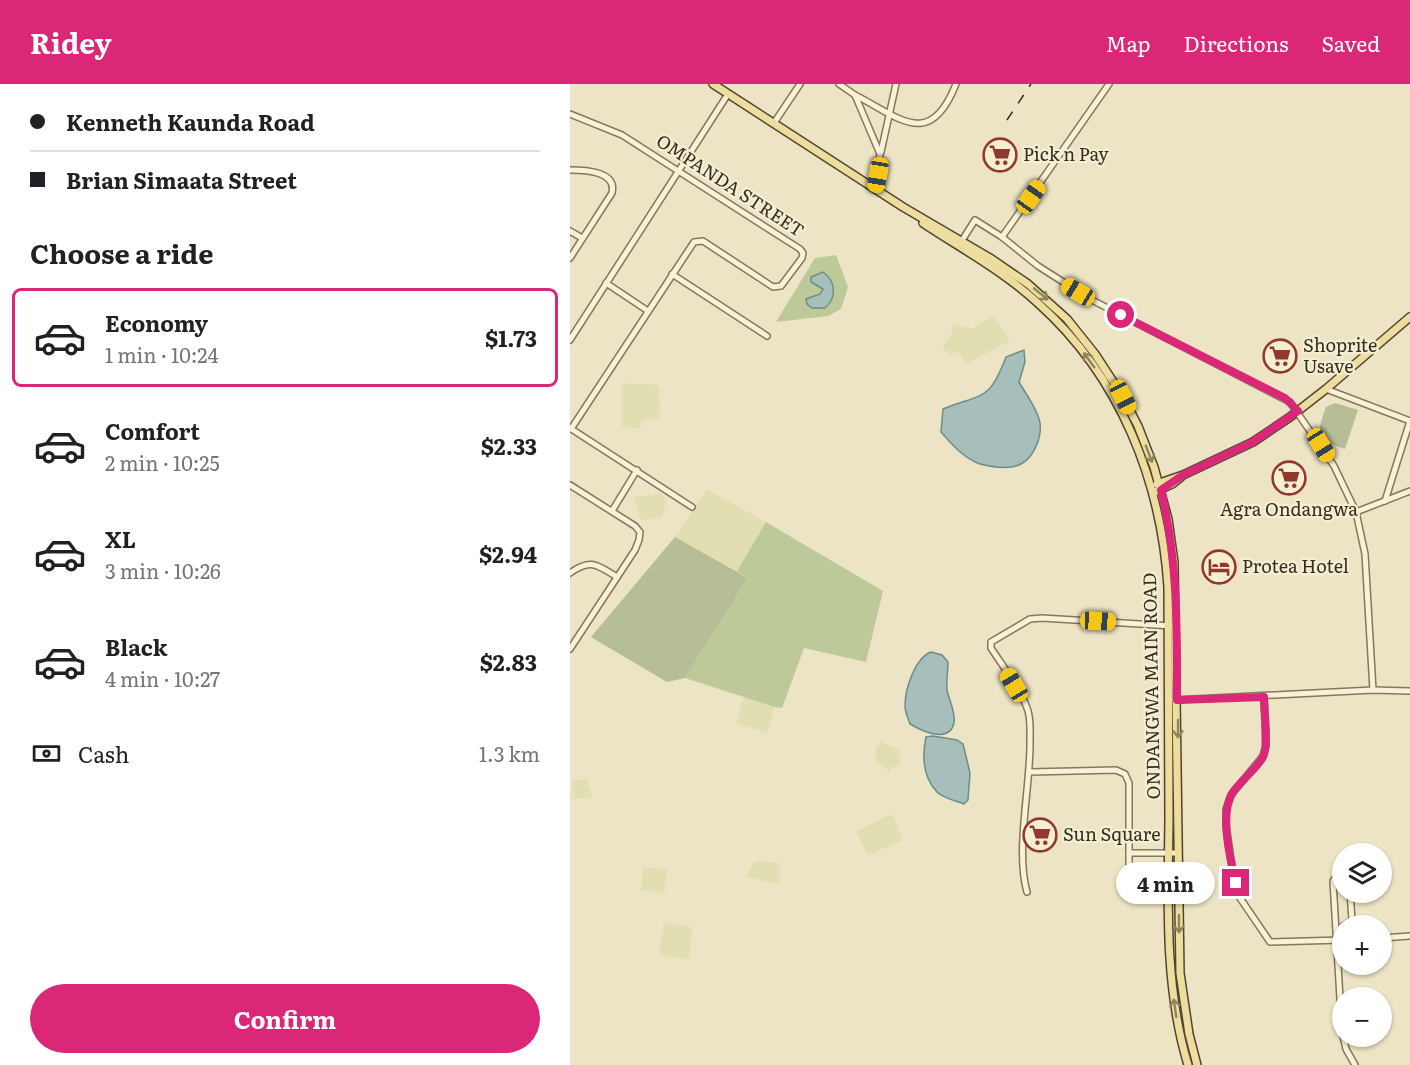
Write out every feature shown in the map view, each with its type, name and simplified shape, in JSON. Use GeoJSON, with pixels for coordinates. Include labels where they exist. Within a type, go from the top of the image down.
{"type":"FeatureCollection","features":[{"type":"Feature","properties":{"kind":"main road"},"geometry":{"type":"LineString","coordinates":[[713,84],[960,244]]}},
{"type":"Feature","properties":{"kind":"main road","name":"ONDANGWA MAIN ROAD"},"geometry":{"type":"LineString","coordinates":[[960,244],[990,258],[1036,290],[1056,307],[1082,337],[1109,373],[1123,397],[1148,448],[1160,487],[1168,519],[1174,562],[1180,973],[1189,1034],[1197,1065]]}},
{"type":"Feature","properties":{"kind":"main road","name":"ONDANGWA MAIN ROAD"},"geometry":{"type":"LineString","coordinates":[[960,244],[1040,304],[1088,358],[1131,429],[1159,515],[1166,563],[1168,626],[1168,853],[1171,976],[1177,1019],[1188,1065]]}},
{"type":"Feature","properties":{"kind":"main road"},"geometry":{"type":"LineString","coordinates":[[1152,490],[1253,442],[1326,389],[1410,316]]}},
{"type":"Feature","properties":{"kind":"street"},"geometry":{"type":"LineString","coordinates":[[774,123],[800,84]]}},
{"type":"Feature","properties":{"kind":"street"},"geometry":{"type":"LineString","coordinates":[[839,84],[855,95],[912,124],[931,121],[945,108],[956,84]]}},
{"type":"Feature","properties":{"kind":"street"},"geometry":{"type":"LineString","coordinates":[[876,189],[880,154],[896,84]]}},
{"type":"Feature","properties":{"kind":"street"},"geometry":{"type":"LineString","coordinates":[[1002,237],[1109,84]]}},
{"type":"Feature","properties":{"kind":"street"},"geometry":{"type":"LineString","coordinates":[[570,340],[728,94]]}},
{"type":"Feature","properties":{"kind":"street"},"geometry":{"type":"LineString","coordinates":[[855,95],[880,154]]}},
{"type":"Feature","properties":{"kind":"street","name":"OMPANDA STREET"},"geometry":{"type":"LineString","coordinates":[[570,114],[614,130],[679,170],[803,253],[802,258],[781,286],[773,287],[703,241],[694,242],[571,429]]}},
{"type":"Feature","properties":{"kind":"street"},"geometry":{"type":"LineString","coordinates":[[570,170],[601,174],[611,181],[614,187],[570,258]]}},
{"type":"Feature","properties":{"kind":"street"},"geometry":{"type":"LineString","coordinates":[[960,244],[975,220],[1002,237],[1038,266],[1090,299],[1285,398],[1298,411],[1334,466],[1356,512],[1365,554],[1373,690]]}},
{"type":"Feature","properties":{"kind":"street"},"geometry":{"type":"LineString","coordinates":[[570,231],[582,238]]}},
{"type":"Feature","properties":{"kind":"street"},"geometry":{"type":"LineString","coordinates":[[672,274],[767,336]]}},
{"type":"Feature","properties":{"kind":"street"},"geometry":{"type":"LineString","coordinates":[[606,283],[648,311]]}},
{"type":"Feature","properties":{"kind":"street"},"geometry":{"type":"LineString","coordinates":[[1326,389],[1410,421],[1386,501]]}},
{"type":"Feature","properties":{"kind":"street"},"geometry":{"type":"LineString","coordinates":[[571,429],[692,507]]}},
{"type":"Feature","properties":{"kind":"street"},"geometry":{"type":"LineString","coordinates":[[612,511],[637,470]]}},
{"type":"Feature","properties":{"kind":"street"},"geometry":{"type":"LineString","coordinates":[[570,649],[635,550],[640,532],[635,526],[612,511],[571,488]]}},
{"type":"Feature","properties":{"kind":"street"},"geometry":{"type":"LineString","coordinates":[[1356,512],[1410,491]]}},
{"type":"Feature","properties":{"kind":"street"},"geometry":{"type":"LineString","coordinates":[[570,573],[585,563],[592,564],[616,577]]}},
{"type":"Feature","properties":{"kind":"street"},"geometry":{"type":"LineString","coordinates":[[1028,892],[1024,880],[1023,859],[1030,772],[1029,720],[1027,708],[991,648],[991,642],[1030,619],[1176,626]]}},
{"type":"Feature","properties":{"kind":"street"},"geometry":{"type":"LineString","coordinates":[[1168,701],[1373,690],[1410,691]]}},
{"type":"Feature","properties":{"kind":"street"},"geometry":{"type":"LineString","coordinates":[[1264,697],[1266,746],[1263,756],[1231,795],[1226,808],[1232,867],[1240,898],[1270,942],[1332,940]]}},
{"type":"Feature","properties":{"kind":"street"},"geometry":{"type":"LineString","coordinates":[[1030,772],[1116,770],[1125,774],[1129,783],[1129,888]]}},
{"type":"Feature","properties":{"kind":"street"},"geometry":{"type":"LineString","coordinates":[[1129,853],[1178,853]]}},
{"type":"Feature","properties":{"kind":"street"},"geometry":{"type":"LineString","coordinates":[[1392,937],[1410,936]]}},
{"type":"Feature","properties":{"kind":"street"},"geometry":{"type":"LineString","coordinates":[[1346,1047],[1350,1060],[1355,1065]]}},
{"type":"Feature","properties":{"kind":"street"},"geometry":{"type":"LineString","coordinates":[[1345,1065],[1350,1060]]}},
{"type":"Feature","properties":{"kind":"shaded area"},"geometry":{"type":"Polygon","coordinates":[[[993,316],[1010,341],[966,364],[958,351],[950,355],[942,348],[951,335],[953,323],[971,329],[993,316]]]}},
{"type":"Feature","properties":{"kind":"shaded area"},"geometry":{"type":"Polygon","coordinates":[[[622,383],[659,385],[660,419],[641,420],[641,428],[622,427],[622,383]]]}},
{"type":"Feature","properties":{"kind":"shaded area"},"geometry":{"type":"Polygon","coordinates":[[[707,489],[766,522],[737,571],[675,537],[707,489]]]}},
{"type":"Feature","properties":{"kind":"shaded area"},"geometry":{"type":"Polygon","coordinates":[[[660,494],[667,500],[662,517],[640,520],[634,497],[660,494]]]}},
{"type":"Feature","properties":{"kind":"shaded area"},"geometry":{"type":"Polygon","coordinates":[[[744,697],[775,707],[767,733],[736,723],[744,697]]]}},
{"type":"Feature","properties":{"kind":"shaded area"},"geometry":{"type":"Polygon","coordinates":[[[880,741],[899,750],[900,764],[888,771],[877,762],[875,752],[880,741]]]}},
{"type":"Feature","properties":{"kind":"shaded area"},"geometry":{"type":"Polygon","coordinates":[[[588,779],[592,798],[574,799],[572,781],[588,779]]]}},
{"type":"Feature","properties":{"kind":"shaded area"},"geometry":{"type":"Polygon","coordinates":[[[892,814],[903,840],[868,855],[856,832],[892,814]]]}},
{"type":"Feature","properties":{"kind":"shaded area"},"geometry":{"type":"Polygon","coordinates":[[[755,861],[780,863],[779,884],[746,877],[755,861]]]}},
{"type":"Feature","properties":{"kind":"shaded area"},"geometry":{"type":"Polygon","coordinates":[[[643,867],[667,869],[664,893],[641,890],[643,867]]]}},
{"type":"Feature","properties":{"kind":"shaded area"},"geometry":{"type":"Polygon","coordinates":[[[664,923],[692,927],[689,960],[659,955],[664,923]]]}},
{"type":"Feature","properties":{"kind":"green space"},"geometry":{"type":"Polygon","coordinates":[[[836,255],[848,287],[841,309],[828,316],[776,322],[815,258],[836,255]]]}},
{"type":"Feature","properties":{"kind":"green space"},"geometry":{"type":"Polygon","coordinates":[[[1335,403],[1358,410],[1345,449],[1328,442],[1320,435],[1326,407],[1335,403]]]}},
{"type":"Feature","properties":{"kind":"green space"},"geometry":{"type":"Polygon","coordinates":[[[766,522],[883,591],[866,662],[804,648],[782,708],[685,678],[748,578],[737,571],[766,522]]]}},
{"type":"Feature","properties":{"kind":"green space"},"geometry":{"type":"Polygon","coordinates":[[[675,537],[748,578],[685,678],[667,682],[591,637],[675,537]]]}},
{"type":"Feature","properties":{"kind":"water"},"geometry":{"type":"Polygon","coordinates":[[[823,272],[833,285],[832,299],[825,308],[812,308],[807,304],[806,299],[820,294],[823,289],[811,282],[811,277],[823,272]]]}},
{"type":"Feature","properties":{"kind":"water"},"geometry":{"type":"Polygon","coordinates":[[[1024,350],[1025,362],[1019,382],[1039,418],[1040,434],[1036,446],[1030,457],[1017,466],[1001,467],[980,464],[963,454],[941,432],[943,409],[983,394],[995,382],[1006,357],[1024,350]]]}},
{"type":"Feature","properties":{"kind":"water"},"geometry":{"type":"Polygon","coordinates":[[[931,652],[942,655],[948,662],[947,690],[954,723],[947,733],[941,734],[921,730],[910,724],[905,708],[905,699],[912,675],[920,661],[931,652]]]}},
{"type":"Feature","properties":{"kind":"water"},"geometry":{"type":"Polygon","coordinates":[[[926,737],[957,740],[963,744],[970,773],[968,800],[964,804],[946,798],[937,792],[928,779],[924,766],[924,751],[926,737]]]}},
{"type":"Feature","properties":{"kind":"railway"},"geometry":{"type":"LineString","coordinates":[[1007,120],[1031,84]]}},
{"type":"Feature","properties":{"kind":"place","name":"Pick n Pay"},"geometry":{"type":"Point","coordinates":[1000,155]}},
{"type":"Feature","properties":{"kind":"place","name":"Shoprite Usave"},"geometry":{"type":"Point","coordinates":[1280,356]}},
{"type":"Feature","properties":{"kind":"place","name":"Agra Ondangwa"},"geometry":{"type":"Point","coordinates":[1289,478]}},
{"type":"Feature","properties":{"kind":"place","name":"Protea Hotel"},"geometry":{"type":"Point","coordinates":[1219,567]}},
{"type":"Feature","properties":{"kind":"place","name":"Sun Square"},"geometry":{"type":"Point","coordinates":[1040,835]}},
{"type":"Feature","properties":{"kind":"route"},"geometry":{"type":"LineString","coordinates":[[1121,315],[1285,398],[1298,411],[1253,442],[1183,475],[1161,490],[1172,541],[1176,580],[1177,700],[1264,697],[1266,746],[1263,756],[1231,795],[1226,808],[1226,825],[1236,883]]}}]}
